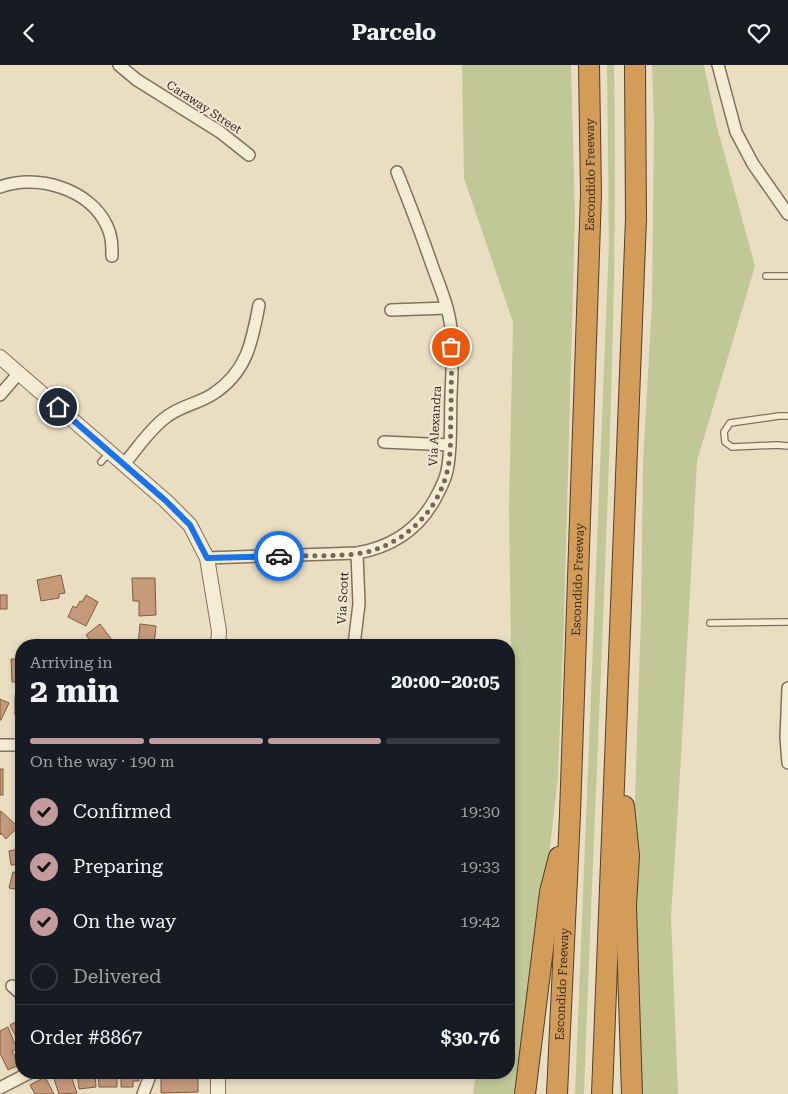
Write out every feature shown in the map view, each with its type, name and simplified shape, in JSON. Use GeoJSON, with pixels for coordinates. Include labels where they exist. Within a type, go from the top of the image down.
{"type":"FeatureCollection","features":[{"type":"Feature","properties":{"kind":"highway","name":"Escondido Freeway"},"geometry":{"type":"LineString","coordinates":[[557,1094],[570,814],[591,194],[589,65]]}},
{"type":"Feature","properties":{"kind":"highway"},"geometry":{"type":"LineString","coordinates":[[602,1094],[636,219],[635,65]]}},
{"type":"Feature","properties":{"kind":"highway"},"geometry":{"type":"LineString","coordinates":[[616,737],[629,856],[626,905],[632,1094]]}},
{"type":"Feature","properties":{"kind":"highway"},"geometry":{"type":"LineString","coordinates":[[525,1094],[550,892],[570,814]]}},
{"type":"Feature","properties":{"kind":"street","name":"Caraway Street"},"geometry":{"type":"LineString","coordinates":[[119,65],[137,80],[220,132],[249,155]]}},
{"type":"Feature","properties":{"kind":"street"},"geometry":{"type":"LineString","coordinates":[[718,65],[736,132],[753,163],[788,213]]}},
{"type":"Feature","properties":{"kind":"street","name":"Via Alexandra"},"geometry":{"type":"LineString","coordinates":[[207,558],[357,553],[373,550],[396,541],[422,521],[441,489],[447,471],[450,445],[451,330],[447,308],[397,172]]}},
{"type":"Feature","properties":{"kind":"street"},"geometry":{"type":"LineString","coordinates":[[0,187],[28,181],[46,183],[66,189],[85,199],[99,211],[108,227],[112,240],[112,256]]}},
{"type":"Feature","properties":{"kind":"street"},"geometry":{"type":"LineString","coordinates":[[124,464],[165,418],[181,408],[213,394],[240,370],[251,346],[259,305]]}},
{"type":"Feature","properties":{"kind":"street"},"geometry":{"type":"LineString","coordinates":[[390,310],[447,308]]}},
{"type":"Feature","properties":{"kind":"street"},"geometry":{"type":"LineString","coordinates":[[0,357],[106,457],[124,464],[174,513],[190,525],[207,558],[219,631],[218,639]]}},
{"type":"Feature","properties":{"kind":"street"},"geometry":{"type":"LineString","coordinates":[[0,395],[19,373]]}},
{"type":"Feature","properties":{"kind":"street"},"geometry":{"type":"LineString","coordinates":[[384,442],[450,445]]}},
{"type":"Feature","properties":{"kind":"street","name":"Via Scott"},"geometry":{"type":"LineString","coordinates":[[355,639],[358,604],[357,553]]}},
{"type":"Feature","properties":{"kind":"street"},"geometry":{"type":"LineString","coordinates":[[788,688],[786,739],[788,763]]}},
{"type":"Feature","properties":{"kind":"street"},"geometry":{"type":"LineString","coordinates":[[0,745],[15,745]]}},
{"type":"Feature","properties":{"kind":"street"},"geometry":{"type":"LineString","coordinates":[[12,986],[15,989]]}},
{"type":"Feature","properties":{"kind":"street"},"geometry":{"type":"LineString","coordinates":[[0,1088],[17,1079]]}},
{"type":"Feature","properties":{"kind":"street"},"geometry":{"type":"LineString","coordinates":[[143,1094],[147,1079]]}},
{"type":"Feature","properties":{"kind":"street"},"geometry":{"type":"LineString","coordinates":[[218,1079],[218,1094]]}},
{"type":"Feature","properties":{"kind":"lane"},"geometry":{"type":"LineString","coordinates":[[766,276],[788,277]]}},
{"type":"Feature","properties":{"kind":"lane"},"geometry":{"type":"LineString","coordinates":[[788,416],[779,415],[730,423],[724,432],[725,442],[732,447],[788,446]]}},
{"type":"Feature","properties":{"kind":"lane"},"geometry":{"type":"LineString","coordinates":[[710,623],[788,623]]}},
{"type":"Feature","properties":{"kind":"green space"},"geometry":{"type":"Polygon","coordinates":[[[462,65],[571,65],[575,216],[558,777],[535,979],[518,1094],[473,1094],[475,1079],[515,1079],[515,639],[511,639],[509,507],[513,322],[464,178],[462,65]]]}},
{"type":"Feature","properties":{"kind":"green space"},"geometry":{"type":"Polygon","coordinates":[[[607,65],[614,65],[615,118],[615,224],[611,383],[584,1094],[575,1094],[609,243],[607,65]]]}},
{"type":"Feature","properties":{"kind":"green space"},"geometry":{"type":"Polygon","coordinates":[[[652,65],[704,65],[716,123],[755,266],[697,461],[671,917],[678,1094],[640,1094],[634,829],[641,616],[643,462],[652,303],[654,125],[652,65]]]}},
{"type":"Feature","properties":{"kind":"building"},"geometry":{"type":"Polygon","coordinates":[[[61,575],[65,593],[59,594],[59,598],[41,601],[37,580],[61,575]]]}},
{"type":"Feature","properties":{"kind":"building"},"geometry":{"type":"Polygon","coordinates":[[[132,578],[155,578],[156,615],[139,616],[139,601],[133,601],[132,578]]]}},
{"type":"Feature","properties":{"kind":"building"},"geometry":{"type":"Polygon","coordinates":[[[0,595],[7,595],[7,609],[0,609],[0,595]]]}},
{"type":"Feature","properties":{"kind":"building"},"geometry":{"type":"Polygon","coordinates":[[[86,595],[98,602],[86,626],[68,617],[73,606],[76,608],[86,595]]]}},
{"type":"Feature","properties":{"kind":"building"},"geometry":{"type":"Polygon","coordinates":[[[100,624],[111,639],[89,639],[86,635],[100,624]]]}},
{"type":"Feature","properties":{"kind":"building"},"geometry":{"type":"Polygon","coordinates":[[[140,624],[156,626],[155,639],[139,639],[140,624]]]}},
{"type":"Feature","properties":{"kind":"building"},"geometry":{"type":"Polygon","coordinates":[[[11,659],[15,659],[15,682],[12,682],[11,659]]]}},
{"type":"Feature","properties":{"kind":"building"},"geometry":{"type":"Polygon","coordinates":[[[0,699],[9,703],[1,720],[0,720],[0,699]]]}},
{"type":"Feature","properties":{"kind":"building"},"geometry":{"type":"Polygon","coordinates":[[[0,769],[3,769],[3,795],[0,795],[0,769]]]}},
{"type":"Feature","properties":{"kind":"building"},"geometry":{"type":"Polygon","coordinates":[[[0,812],[15,824],[15,830],[6,839],[1,833],[0,835],[0,812]]]}},
{"type":"Feature","properties":{"kind":"building"},"geometry":{"type":"Polygon","coordinates":[[[15,850],[15,865],[11,865],[9,851],[15,850]]]}},
{"type":"Feature","properties":{"kind":"building"},"geometry":{"type":"Polygon","coordinates":[[[13,872],[15,872],[15,889],[9,888],[13,872]]]}},
{"type":"Feature","properties":{"kind":"building"},"geometry":{"type":"Polygon","coordinates":[[[15,1022],[15,1035],[10,1025],[15,1022]]]}},
{"type":"Feature","properties":{"kind":"building"},"geometry":{"type":"Polygon","coordinates":[[[8,1027],[15,1044],[15,1050],[12,1051],[15,1057],[15,1067],[8,1070],[0,1053],[0,1031],[8,1027]]]}},
{"type":"Feature","properties":{"kind":"building"},"geometry":{"type":"Polygon","coordinates":[[[41,1079],[46,1079],[54,1094],[35,1094],[30,1085],[41,1079]]]}},
{"type":"Feature","properties":{"kind":"building"},"geometry":{"type":"Polygon","coordinates":[[[54,1079],[72,1079],[77,1093],[59,1094],[54,1079]]]}},
{"type":"Feature","properties":{"kind":"building"},"geometry":{"type":"Polygon","coordinates":[[[78,1079],[95,1079],[96,1087],[79,1089],[78,1079]]]}},
{"type":"Feature","properties":{"kind":"building"},"geometry":{"type":"Polygon","coordinates":[[[98,1079],[117,1079],[117,1087],[99,1087],[98,1079]]]}},
{"type":"Feature","properties":{"kind":"building"},"geometry":{"type":"Polygon","coordinates":[[[121,1079],[139,1079],[139,1081],[133,1081],[133,1087],[121,1087],[121,1079]]]}},
{"type":"Feature","properties":{"kind":"building"},"geometry":{"type":"Polygon","coordinates":[[[161,1079],[198,1079],[198,1092],[161,1093],[161,1079]]]}},
{"type":"Feature","properties":{"kind":"way so far"},"geometry":{"type":"LineString","coordinates":[[279,556],[357,553],[373,550],[396,541],[422,521],[441,489],[447,471],[450,445],[451,347]]}},
{"type":"Feature","properties":{"kind":"route"},"geometry":{"type":"LineString","coordinates":[[58,407],[166,501],[190,525],[207,558],[279,556]]}}]}
